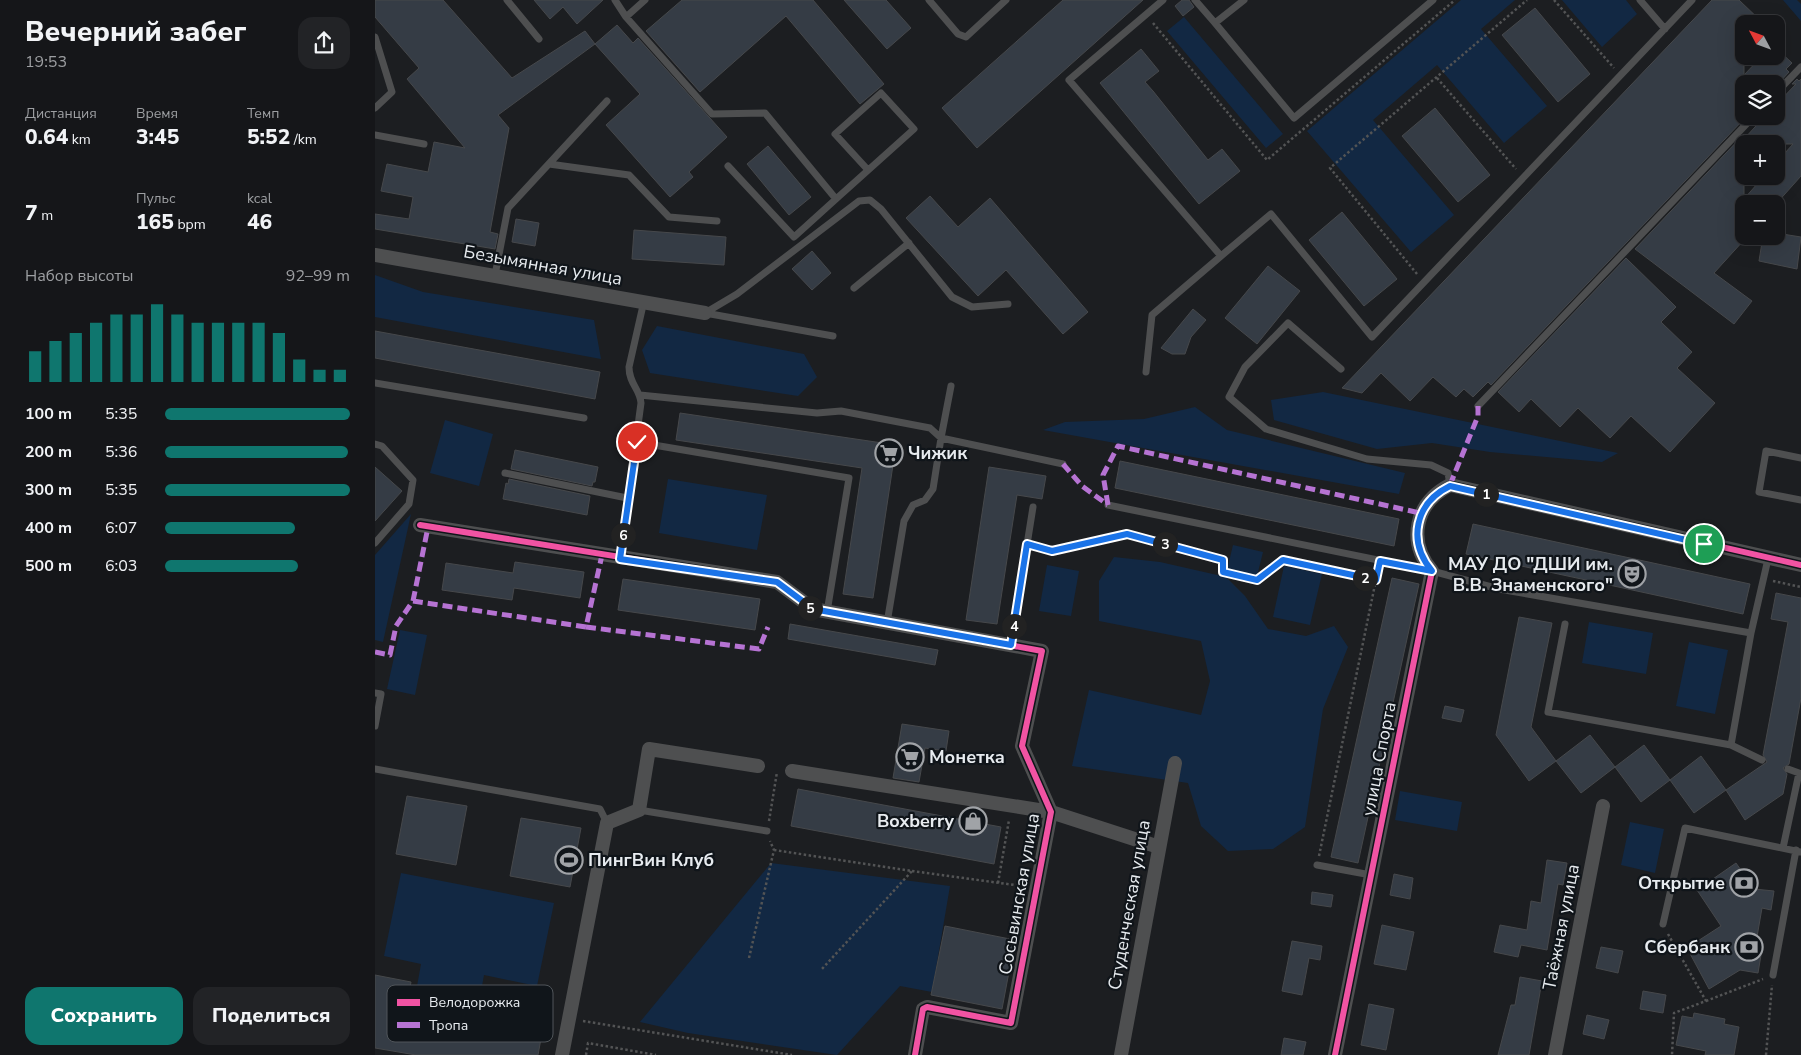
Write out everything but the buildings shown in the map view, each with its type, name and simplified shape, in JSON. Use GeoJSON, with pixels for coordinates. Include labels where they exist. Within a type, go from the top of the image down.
{"type":"FeatureCollection","features":[{"type":"Feature","properties":{"kind":"street","name":"Безымянная улица"},"geometry":{"type":"LineString","coordinates":[[375,255],[705,313]]}},
{"type":"Feature","properties":{"kind":"street"},"geometry":{"type":"LineString","coordinates":[[1432,571],[1420,554],[1416,534],[1417,523],[1429,500],[1450,486],[1801,565]]}},
{"type":"Feature","properties":{"kind":"street","name":"Сосьвинская улица"},"geometry":{"type":"LineString","coordinates":[[420,526],[620,559],[777,582],[813,609],[1042,651],[1022,746],[1051,812],[1011,1023],[927,1007],[923,1009],[915,1055]]}},
{"type":"Feature","properties":{"kind":"street","name":"улица Спорта"},"geometry":{"type":"LineString","coordinates":[[1335,1055],[1432,571]]}},
{"type":"Feature","properties":{"kind":"street"},"geometry":{"type":"LineString","coordinates":[[562,1055],[607,824],[639,810],[649,749],[758,766]]}},
{"type":"Feature","properties":{"kind":"street","name":"Студенческая улица"},"geometry":{"type":"LineString","coordinates":[[1121,1055],[1175,762]]}},
{"type":"Feature","properties":{"kind":"street"},"geometry":{"type":"LineString","coordinates":[[792,771],[1051,812],[1159,846]]}},
{"type":"Feature","properties":{"kind":"street","name":"Таёжная улица"},"geometry":{"type":"LineString","coordinates":[[1555,1055],[1603,806]]}},
{"type":"Feature","properties":{"kind":"lane"},"geometry":{"type":"LineString","coordinates":[[507,0],[539,39]]}},
{"type":"Feature","properties":{"kind":"lane"},"geometry":{"type":"LineString","coordinates":[[615,0],[626,17],[712,114],[765,113],[836,199]]}},
{"type":"Feature","properties":{"kind":"lane"},"geometry":{"type":"LineString","coordinates":[[626,17],[645,0]]}},
{"type":"Feature","properties":{"kind":"lane"},"geometry":{"type":"LineString","coordinates":[[929,0],[957,34],[966,37],[1006,0]]}},
{"type":"Feature","properties":{"kind":"lane"},"geometry":{"type":"LineString","coordinates":[[1163,0],[1069,80],[1221,256]]}},
{"type":"Feature","properties":{"kind":"lane"},"geometry":{"type":"LineString","coordinates":[[1195,0],[1294,118],[1433,0]]}},
{"type":"Feature","properties":{"kind":"lane"},"geometry":{"type":"LineString","coordinates":[[1215,23],[1244,0]]}},
{"type":"Feature","properties":{"kind":"lane"},"geometry":{"type":"LineString","coordinates":[[1640,0],[1665,29]]}},
{"type":"Feature","properties":{"kind":"lane"},"geometry":{"type":"LineString","coordinates":[[1146,372],[1153,315],[1271,214],[1372,338],[1692,0]]}},
{"type":"Feature","properties":{"kind":"lane"},"geometry":{"type":"LineString","coordinates":[[375,37],[391,92],[375,108]]}},
{"type":"Feature","properties":{"kind":"lane"},"geometry":{"type":"LineString","coordinates":[[1785,84],[1801,67]]}},
{"type":"Feature","properties":{"kind":"lane"},"geometry":{"type":"LineString","coordinates":[[728,166],[794,236],[836,199],[868,170],[913,129],[881,93],[835,134],[868,170]]}},
{"type":"Feature","properties":{"kind":"lane"},"geometry":{"type":"LineString","coordinates":[[495,275],[508,208],[607,101]]}},
{"type":"Feature","properties":{"kind":"lane"},"geometry":{"type":"LineString","coordinates":[[1478,406],[1745,125]]}},
{"type":"Feature","properties":{"kind":"lane"},"geometry":{"type":"LineString","coordinates":[[375,135],[424,144]]}},
{"type":"Feature","properties":{"kind":"lane"},"geometry":{"type":"LineString","coordinates":[[549,164],[629,175],[669,217],[717,221]]}},
{"type":"Feature","properties":{"kind":"lane"},"geometry":{"type":"LineString","coordinates":[[705,313],[737,294],[859,201],[870,200],[881,209],[952,297],[972,307],[1008,304]]}},
{"type":"Feature","properties":{"kind":"lane"},"geometry":{"type":"LineString","coordinates":[[854,288],[909,243]]}},
{"type":"Feature","properties":{"kind":"lane"},"geometry":{"type":"LineString","coordinates":[[645,301],[629,367],[629,378],[633,387],[640,395],[817,413],[841,411],[930,428],[941,438],[1063,464]]}},
{"type":"Feature","properties":{"kind":"lane"},"geometry":{"type":"LineString","coordinates":[[705,313],[833,336]]}},
{"type":"Feature","properties":{"kind":"lane"},"geometry":{"type":"LineString","coordinates":[[1341,369],[1288,322],[1245,367],[1229,397],[1266,429],[1367,459],[1431,465],[1448,473],[1450,486]]}},
{"type":"Feature","properties":{"kind":"lane"},"geometry":{"type":"LineString","coordinates":[[375,383],[583,418]]}},
{"type":"Feature","properties":{"kind":"lane"},"geometry":{"type":"LineString","coordinates":[[887,623],[904,521],[913,505],[925,500],[933,489],[951,386]]}},
{"type":"Feature","properties":{"kind":"lane"},"geometry":{"type":"LineString","coordinates":[[620,559],[627,498],[637,442],[640,395]]}},
{"type":"Feature","properties":{"kind":"lane"},"geometry":{"type":"LineString","coordinates":[[637,442],[849,478],[827,612]]}},
{"type":"Feature","properties":{"kind":"lane"},"geometry":{"type":"LineString","coordinates":[[375,444],[382,446],[413,480],[409,504],[375,543]]}},
{"type":"Feature","properties":{"kind":"lane"},"geometry":{"type":"LineString","coordinates":[[1801,458],[1766,451],[1759,492],[1801,500]]}},
{"type":"Feature","properties":{"kind":"lane"},"geometry":{"type":"LineString","coordinates":[[505,472],[627,498]]}},
{"type":"Feature","properties":{"kind":"lane"},"geometry":{"type":"LineString","coordinates":[[1108,505],[1432,571],[1499,589],[1751,633]]}},
{"type":"Feature","properties":{"kind":"lane"},"geometry":{"type":"LineString","coordinates":[[1011,645],[1033,507]]}},
{"type":"Feature","properties":{"kind":"lane"},"geometry":{"type":"LineString","coordinates":[[1731,745],[1751,633],[1768,559]]}},
{"type":"Feature","properties":{"kind":"lane"},"geometry":{"type":"LineString","coordinates":[[1565,624],[1548,712],[1731,745],[1762,760]]}},
{"type":"Feature","properties":{"kind":"lane"},"geometry":{"type":"LineString","coordinates":[[375,692],[381,694],[375,726]]}},
{"type":"Feature","properties":{"kind":"lane"},"geometry":{"type":"LineString","coordinates":[[375,769],[600,809],[607,824]]}},
{"type":"Feature","properties":{"kind":"lane"},"geometry":{"type":"LineString","coordinates":[[1783,848],[1799,773],[1788,769]]}},
{"type":"Feature","properties":{"kind":"lane"},"geometry":{"type":"LineString","coordinates":[[639,810],[767,831]]}},
{"type":"Feature","properties":{"kind":"lane"},"geometry":{"type":"LineString","coordinates":[[1663,924],[1685,828],[1799,851],[1773,975]]}},
{"type":"Feature","properties":{"kind":"lane"},"geometry":{"type":"LineString","coordinates":[[1317,864],[1371,875]]}},
{"type":"Feature","properties":{"kind":"path"},"geometry":{"type":"LineString","coordinates":[[1146,14],[1267,160],[1455,0]]}},
{"type":"Feature","properties":{"kind":"path"},"geometry":{"type":"LineString","coordinates":[[1424,282],[1330,168],[1527,0]]}},
{"type":"Feature","properties":{"kind":"path"},"geometry":{"type":"LineString","coordinates":[[1554,0],[1620,76]]}},
{"type":"Feature","properties":{"kind":"path"},"geometry":{"type":"LineString","coordinates":[[1437,78],[1523,178]]}},
{"type":"Feature","properties":{"kind":"path"},"geometry":{"type":"LineString","coordinates":[[1027,544],[1052,551],[1127,534],[1223,560],[1223,572],[1257,580],[1283,560],[1376,580]]}},
{"type":"Feature","properties":{"kind":"path"},"geometry":{"type":"LineString","coordinates":[[1317,864],[1380,561]]}},
{"type":"Feature","properties":{"kind":"path"},"geometry":{"type":"LineString","coordinates":[[1763,578],[1801,586]]}},
{"type":"Feature","properties":{"kind":"path"},"geometry":{"type":"LineString","coordinates":[[758,766],[792,771]]}},
{"type":"Feature","properties":{"kind":"path"},"geometry":{"type":"LineString","coordinates":[[767,831],[778,769]]}},
{"type":"Feature","properties":{"kind":"path"},"geometry":{"type":"LineString","coordinates":[[998,883],[1011,806]]}},
{"type":"Feature","properties":{"kind":"path"},"geometry":{"type":"LineString","coordinates":[[749,958],[773,850],[1037,889]]}},
{"type":"Feature","properties":{"kind":"path"},"geometry":{"type":"LineString","coordinates":[[821,970],[912,871]]}},
{"type":"Feature","properties":{"kind":"path"},"geometry":{"type":"LineString","coordinates":[[1663,924],[1706,1001]]}},
{"type":"Feature","properties":{"kind":"path"},"geometry":{"type":"LineString","coordinates":[[1672,1055],[1674,1014],[1773,975],[1766,1055]]}},
{"type":"Feature","properties":{"kind":"path"},"geometry":{"type":"LineString","coordinates":[[569,1019],[792,1055]]}},
{"type":"Feature","properties":{"kind":"path"},"geometry":{"type":"LineString","coordinates":[[586,1055],[588,1043],[656,1055]]}},
{"type":"Feature","properties":{"kind":"shaded area"},"geometry":{"type":"Polygon","coordinates":[[[1461,0],[1515,0],[1481,29],[1547,106],[1504,143],[1437,65],[1373,120],[1454,215],[1411,252],[1307,131],[1461,0]]]}},
{"type":"Feature","properties":{"kind":"shaded area"},"geometry":{"type":"Polygon","coordinates":[[[1562,0],[1626,0],[1637,14],[1602,47],[1562,0]]]}},
{"type":"Feature","properties":{"kind":"shaded area"},"geometry":{"type":"Polygon","coordinates":[[[1783,0],[1797,0],[1801,4],[1801,21],[1783,0]]]}},
{"type":"Feature","properties":{"kind":"shaded area"},"geometry":{"type":"Polygon","coordinates":[[[1184,17],[1283,134],[1266,148],[1167,31],[1184,17]]]}},
{"type":"Feature","properties":{"kind":"shaded area"},"geometry":{"type":"Polygon","coordinates":[[[375,275],[423,292],[594,320],[601,359],[375,317],[375,275]]]}},
{"type":"Feature","properties":{"kind":"shaded area"},"geometry":{"type":"Polygon","coordinates":[[[657,326],[804,354],[817,377],[798,396],[650,373],[642,350],[657,326]]]}},
{"type":"Feature","properties":{"kind":"shaded area"},"geometry":{"type":"Polygon","coordinates":[[[1323,392],[1618,453],[1602,462],[1490,452],[1432,443],[1377,449],[1274,420],[1271,400],[1323,392]]]}},
{"type":"Feature","properties":{"kind":"shaded area"},"geometry":{"type":"Polygon","coordinates":[[[1195,407],[1227,430],[1405,473],[1399,494],[1043,430],[1065,422],[1144,419],[1195,407]]]}},
{"type":"Feature","properties":{"kind":"shaded area"},"geometry":{"type":"Polygon","coordinates":[[[445,420],[493,434],[479,486],[430,473],[445,420]]]}},
{"type":"Feature","properties":{"kind":"shaded area"},"geometry":{"type":"Polygon","coordinates":[[[668,479],[767,495],[757,550],[659,533],[668,479]]]}},
{"type":"Feature","properties":{"kind":"shaded area"},"geometry":{"type":"Polygon","coordinates":[[[411,514],[383,642],[375,640],[375,555],[411,514]]]}},
{"type":"Feature","properties":{"kind":"shaded area"},"geometry":{"type":"Polygon","coordinates":[[[1233,545],[1263,552],[1257,576],[1227,570],[1233,545]]]}},
{"type":"Feature","properties":{"kind":"shaded area"},"geometry":{"type":"Polygon","coordinates":[[[1114,557],[1160,562],[1226,577],[1245,596],[1268,629],[1306,636],[1334,626],[1348,647],[1323,709],[1305,827],[1273,849],[1228,851],[1201,826],[1188,783],[1072,766],[1089,690],[1201,715],[1210,681],[1201,641],[1099,621],[1099,581],[1114,557]]]}},
{"type":"Feature","properties":{"kind":"shaded area"},"geometry":{"type":"Polygon","coordinates":[[[1047,565],[1079,571],[1071,616],[1039,611],[1047,565]]]}},
{"type":"Feature","properties":{"kind":"shaded area"},"geometry":{"type":"Polygon","coordinates":[[[1284,566],[1322,574],[1310,625],[1273,617],[1284,566]]]}},
{"type":"Feature","properties":{"kind":"shaded area"},"geometry":{"type":"Polygon","coordinates":[[[1589,622],[1653,633],[1646,674],[1582,663],[1589,622]]]}},
{"type":"Feature","properties":{"kind":"shaded area"},"geometry":{"type":"Polygon","coordinates":[[[400,630],[427,635],[415,695],[387,689],[400,630]]]}},
{"type":"Feature","properties":{"kind":"shaded area"},"geometry":{"type":"Polygon","coordinates":[[[1689,642],[1728,650],[1715,714],[1676,706],[1689,642]]]}},
{"type":"Feature","properties":{"kind":"shaded area"},"geometry":{"type":"Polygon","coordinates":[[[1400,791],[1462,802],[1457,831],[1395,820],[1400,791]]]}},
{"type":"Feature","properties":{"kind":"shaded area"},"geometry":{"type":"Polygon","coordinates":[[[1630,822],[1664,829],[1655,873],[1621,865],[1630,822]]]}},
{"type":"Feature","properties":{"kind":"shaded area"},"geometry":{"type":"Polygon","coordinates":[[[771,863],[950,886],[932,992],[900,986],[837,1055],[688,1033],[640,1022],[771,863]]]}},
{"type":"Feature","properties":{"kind":"shaded area"},"geometry":{"type":"Polygon","coordinates":[[[401,873],[554,903],[537,985],[484,975],[482,985],[417,985],[421,964],[384,956],[401,873]]]}},
{"type":"Feature","properties":{"kind":"marked path"},"geometry":{"type":"LineString","coordinates":[[1450,485],[1478,416],[1478,406]]}},
{"type":"Feature","properties":{"kind":"marked path"},"geometry":{"type":"LineString","coordinates":[[1108,505],[1103,475],[1118,446],[1420,513]]}},
{"type":"Feature","properties":{"kind":"marked path"},"geometry":{"type":"LineString","coordinates":[[1063,464],[1082,486],[1108,505]]}},
{"type":"Feature","properties":{"kind":"marked path"},"geometry":{"type":"LineString","coordinates":[[413,601],[428,527]]}},
{"type":"Feature","properties":{"kind":"marked path"},"geometry":{"type":"LineString","coordinates":[[375,652],[390,655],[396,626],[413,601],[586,627],[602,555]]}},
{"type":"Feature","properties":{"kind":"marked path"},"geometry":{"type":"LineString","coordinates":[[586,627],[759,649],[768,627]]}},
{"type":"Feature","properties":{"kind":"cycle path"},"geometry":{"type":"LineString","coordinates":[[1335,1055],[1432,571],[1424,559],[1417,535],[1422,512],[1429,502],[1450,485],[1801,565]]}},
{"type":"Feature","properties":{"kind":"cycle path"},"geometry":{"type":"LineString","coordinates":[[420,525],[777,582],[813,609],[1042,651],[1022,746],[1051,812],[1011,1023],[927,1007],[923,1009],[915,1055]]}},
{"type":"Feature","properties":{"kind":"place","name":"Чижик"},"geometry":{"type":"Point","coordinates":[889,453]}},
{"type":"Feature","properties":{"kind":"place","name":"МАУ ДО \"ДШИ им. В.В. Знаменского\""},"geometry":{"type":"Point","coordinates":[1632,574]}},
{"type":"Feature","properties":{"kind":"place","name":"Монетка"},"geometry":{"type":"Point","coordinates":[910,757]}},
{"type":"Feature","properties":{"kind":"place","name":"Boxberry"},"geometry":{"type":"Point","coordinates":[973,821]}},
{"type":"Feature","properties":{"kind":"place","name":"ПингВин Клуб"},"geometry":{"type":"Point","coordinates":[569,860]}},
{"type":"Feature","properties":{"kind":"place","name":"Открытие"},"geometry":{"type":"Point","coordinates":[1744,883]}},
{"type":"Feature","properties":{"kind":"place","name":"Сбербанк"},"geometry":{"type":"Point","coordinates":[1749,947]}},
{"type":"Feature","properties":{"kind":"route"},"geometry":{"type":"LineString","coordinates":[[637,442],[627,498],[620,559],[777,582],[813,609],[1011,645],[1027,544],[1052,551],[1127,534],[1223,560],[1223,572],[1257,580],[1283,560],[1376,580],[1380,561],[1432,571],[1420,554],[1416,534],[1417,523],[1425,504],[1432,496],[1450,486],[1704,544]]}}]}
